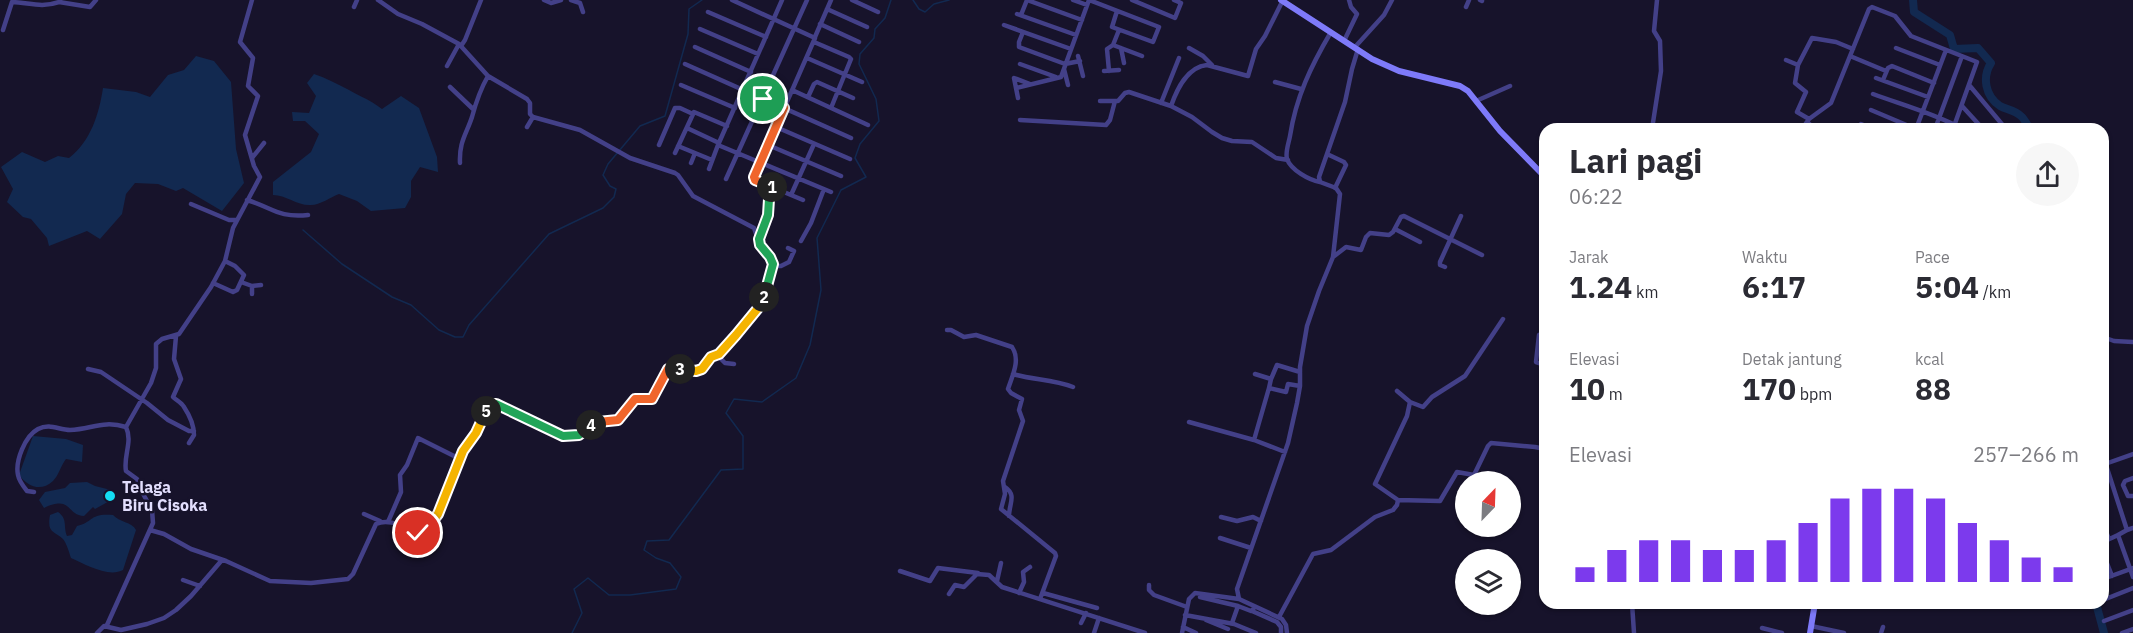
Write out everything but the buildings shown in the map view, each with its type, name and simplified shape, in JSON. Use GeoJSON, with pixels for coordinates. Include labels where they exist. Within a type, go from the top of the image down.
{"type":"FeatureCollection","features":[{"type":"Feature","properties":{"kind":"street"},"geometry":{"type":"LineString","coordinates":[[3,30],[12,1],[42,7],[59,1],[90,8],[96,0]]}},
{"type":"Feature","properties":{"kind":"street"},"geometry":{"type":"LineString","coordinates":[[107,626],[137,554],[150,530],[153,517],[137,478],[127,473],[125,468],[130,438],[126,428],[141,399],[147,393],[156,368],[156,344],[162,339],[176,336],[184,329],[213,283],[225,261],[233,228],[260,177],[245,135],[258,96],[248,86],[253,58],[240,42],[252,0]]}},
{"type":"Feature","properties":{"kind":"street"},"geometry":{"type":"LineString","coordinates":[[354,7],[357,0]]}},
{"type":"Feature","properties":{"kind":"street"},"geometry":{"type":"LineString","coordinates":[[364,514],[418,533],[425,531],[438,514],[466,444],[480,426],[490,404],[514,411],[563,436],[574,436],[598,422],[618,420],[635,399],[652,399],[669,368],[699,371],[711,357],[717,355],[759,307],[773,266],[773,262],[760,245],[754,228],[690,194],[678,175],[630,159],[580,130],[533,117],[530,114],[528,100],[488,76],[460,45],[398,14],[378,0]]}},
{"type":"Feature","properties":{"kind":"street"},"geometry":{"type":"LineString","coordinates":[[447,66],[465,40],[481,0]]}},
{"type":"Feature","properties":{"kind":"street"},"geometry":{"type":"LineString","coordinates":[[544,0],[551,3],[561,0]]}},
{"type":"Feature","properties":{"kind":"street"},"geometry":{"type":"LineString","coordinates":[[571,0],[580,3],[583,12]]}},
{"type":"Feature","properties":{"kind":"street"},"geometry":{"type":"LineString","coordinates":[[732,0],[794,27],[850,58],[831,108]]}},
{"type":"Feature","properties":{"kind":"street"},"geometry":{"type":"LineString","coordinates":[[709,169],[782,0]]}},
{"type":"Feature","properties":{"kind":"street"},"geometry":{"type":"LineString","coordinates":[[726,179],[807,0]]}},
{"type":"Feature","properties":{"kind":"street"},"geometry":{"type":"LineString","coordinates":[[803,200],[754,178],[831,0]]}},
{"type":"Feature","properties":{"kind":"street"},"geometry":{"type":"LineString","coordinates":[[852,0],[879,12]]}},
{"type":"Feature","properties":{"kind":"street"},"geometry":{"type":"LineString","coordinates":[[1076,35],[1019,14],[1027,0],[1082,20]]}},
{"type":"Feature","properties":{"kind":"street"},"geometry":{"type":"LineString","coordinates":[[1073,0],[1117,11],[1159,27],[1153,42],[1112,27],[1117,11]]}},
{"type":"Feature","properties":{"kind":"street"},"geometry":{"type":"LineString","coordinates":[[1132,0],[1175,18],[1181,3],[1174,0]]}},
{"type":"Feature","properties":{"kind":"street"},"geometry":{"type":"LineString","coordinates":[[1171,106],[1179,87],[1195,69],[1207,65],[1248,76],[1256,49],[1265,36],[1282,0],[1372,58],[1399,71],[1465,88],[1500,131],[1539,171]]}},
{"type":"Feature","properties":{"kind":"street"},"geometry":{"type":"LineString","coordinates":[[1344,41],[1357,14],[1349,0]]}},
{"type":"Feature","properties":{"kind":"street"},"geometry":{"type":"LineString","coordinates":[[1320,182],[1320,174],[1345,102],[1357,48],[1384,15],[1392,0]]}},
{"type":"Feature","properties":{"kind":"street"},"geometry":{"type":"LineString","coordinates":[[1466,7],[1469,0]]}},
{"type":"Feature","properties":{"kind":"street"},"geometry":{"type":"LineString","coordinates":[[1653,123],[1661,72],[1660,41],[1654,31],[1657,0]]}},
{"type":"Feature","properties":{"kind":"street"},"geometry":{"type":"LineString","coordinates":[[1016,88],[1060,77],[1088,2]]}},
{"type":"Feature","properties":{"kind":"street"},"geometry":{"type":"LineString","coordinates":[[1806,123],[1831,103],[1869,9],[1872,7],[1895,16],[1911,36],[1976,61],[1978,64],[1956,123]]}},
{"type":"Feature","properties":{"kind":"street"},"geometry":{"type":"LineString","coordinates":[[827,9],[867,27]]}},
{"type":"Feature","properties":{"kind":"street"},"geometry":{"type":"LineString","coordinates":[[708,12],[766,37]]}},
{"type":"Feature","properties":{"kind":"street"},"geometry":{"type":"LineString","coordinates":[[820,24],[859,42]]}},
{"type":"Feature","properties":{"kind":"street"},"geometry":{"type":"LineString","coordinates":[[1004,25],[1071,50]]}},
{"type":"Feature","properties":{"kind":"street"},"geometry":{"type":"LineString","coordinates":[[700,29],[758,54]]}},
{"type":"Feature","properties":{"kind":"street"},"geometry":{"type":"LineString","coordinates":[[1119,30],[1113,45],[1107,49],[1107,71],[1119,70]]}},
{"type":"Feature","properties":{"kind":"street"},"geometry":{"type":"LineString","coordinates":[[1023,32],[1019,47],[1065,67]]}},
{"type":"Feature","properties":{"kind":"street"},"geometry":{"type":"LineString","coordinates":[[1288,160],[1292,125],[1301,90],[1331,32]]}},
{"type":"Feature","properties":{"kind":"street"},"geometry":{"type":"LineString","coordinates":[[1811,123],[1797,112],[1806,92],[1795,84],[1795,73],[1812,38],[1836,42],[1853,49]]}},
{"type":"Feature","properties":{"kind":"street"},"geometry":{"type":"LineString","coordinates":[[1113,45],[1142,56]]}},
{"type":"Feature","properties":{"kind":"street"},"geometry":{"type":"LineString","coordinates":[[694,47],[751,72]]}},
{"type":"Feature","properties":{"kind":"street"},"geometry":{"type":"LineString","coordinates":[[1121,48],[1124,63]]}},
{"type":"Feature","properties":{"kind":"street"},"geometry":{"type":"LineString","coordinates":[[1189,48],[1203,56],[1214,67]]}},
{"type":"Feature","properties":{"kind":"street"},"geometry":{"type":"LineString","coordinates":[[1896,48],[1940,65]]}},
{"type":"Feature","properties":{"kind":"street"},"geometry":{"type":"LineString","coordinates":[[1918,123],[1946,50]]}},
{"type":"Feature","properties":{"kind":"street"},"geometry":{"type":"LineString","coordinates":[[1850,56],[1886,71]]}},
{"type":"Feature","properties":{"kind":"street"},"geometry":{"type":"LineString","coordinates":[[1938,123],[1962,56]]}},
{"type":"Feature","properties":{"kind":"street"},"geometry":{"type":"LineString","coordinates":[[807,58],[862,82]]}},
{"type":"Feature","properties":{"kind":"street"},"geometry":{"type":"LineString","coordinates":[[1161,103],[1179,58]]}},
{"type":"Feature","properties":{"kind":"street"},"geometry":{"type":"LineString","coordinates":[[1065,67],[1079,59],[1083,76]]}},
{"type":"Feature","properties":{"kind":"street"},"geometry":{"type":"LineString","coordinates":[[1786,60],[1798,65]]}},
{"type":"Feature","properties":{"kind":"street"},"geometry":{"type":"LineString","coordinates":[[685,64],[850,138]]}},
{"type":"Feature","properties":{"kind":"street"},"geometry":{"type":"LineString","coordinates":[[1020,64],[1058,78]]}},
{"type":"Feature","properties":{"kind":"street"},"geometry":{"type":"LineString","coordinates":[[1883,80],[1886,71],[1892,66],[1934,82]]}},
{"type":"Feature","properties":{"kind":"street"},"geometry":{"type":"LineString","coordinates":[[1065,67],[1068,84]]}},
{"type":"Feature","properties":{"kind":"street"},"geometry":{"type":"LineString","coordinates":[[1038,83],[1042,72]]}},
{"type":"Feature","properties":{"kind":"street"},"geometry":{"type":"LineString","coordinates":[[460,163],[461,142],[488,76]]}},
{"type":"Feature","properties":{"kind":"street"},"geometry":{"type":"LineString","coordinates":[[1018,98],[1014,78],[1032,84]]}},
{"type":"Feature","properties":{"kind":"street"},"geometry":{"type":"LineString","coordinates":[[1876,78],[1928,97]]}},
{"type":"Feature","properties":{"kind":"street"},"geometry":{"type":"LineString","coordinates":[[1275,81],[1301,90]]}},
{"type":"Feature","properties":{"kind":"street"},"geometry":{"type":"LineString","coordinates":[[808,97],[816,82],[853,98]]}},
{"type":"Feature","properties":{"kind":"street"},"geometry":{"type":"LineString","coordinates":[[681,85],[735,108]]}},
{"type":"Feature","properties":{"kind":"street"},"geometry":{"type":"LineString","coordinates":[[1476,101],[1510,86]]}},
{"type":"Feature","properties":{"kind":"street"},"geometry":{"type":"LineString","coordinates":[[1970,86],[2001,123]]}},
{"type":"Feature","properties":{"kind":"street"},"geometry":{"type":"LineString","coordinates":[[450,87],[473,109]]}},
{"type":"Feature","properties":{"kind":"street"},"geometry":{"type":"LineString","coordinates":[[792,90],[868,125]]}},
{"type":"Feature","properties":{"kind":"street"},"geometry":{"type":"LineString","coordinates":[[1100,101],[1115,101],[1129,92],[1171,106],[1192,117],[1222,138],[1252,142],[1276,158],[1288,160],[1304,176],[1335,188],[1340,194],[1333,257],[1307,326],[1300,386],[1285,452],[1237,589],[1239,599]]}},
{"type":"Feature","properties":{"kind":"street"},"geometry":{"type":"LineString","coordinates":[[1873,94],[1922,113],[1940,117],[1950,123]]}},
{"type":"Feature","properties":{"kind":"street"},"geometry":{"type":"LineString","coordinates":[[1020,120],[1106,125],[1110,120],[1115,101]]}},
{"type":"Feature","properties":{"kind":"street"},"geometry":{"type":"LineString","coordinates":[[1962,106],[1978,123]]}},
{"type":"Feature","properties":{"kind":"street"},"geometry":{"type":"LineString","coordinates":[[659,145],[675,108],[693,114],[696,112],[727,126]]}},
{"type":"Feature","properties":{"kind":"street"},"geometry":{"type":"LineString","coordinates":[[1871,110],[1902,123]]}},
{"type":"Feature","properties":{"kind":"street"},"geometry":{"type":"LineString","coordinates":[[675,153],[693,114]]}},
{"type":"Feature","properties":{"kind":"street"},"geometry":{"type":"LineString","coordinates":[[527,127],[533,117]]}},
{"type":"Feature","properties":{"kind":"street"},"geometry":{"type":"LineString","coordinates":[[687,128],[738,153],[831,192]]}},
{"type":"Feature","properties":{"kind":"street"},"geometry":{"type":"LineString","coordinates":[[776,128],[850,159]]}},
{"type":"Feature","properties":{"kind":"street"},"geometry":{"type":"LineString","coordinates":[[252,158],[264,143]]}},
{"type":"Feature","properties":{"kind":"street"},"geometry":{"type":"LineString","coordinates":[[792,195],[814,144]]}},
{"type":"Feature","properties":{"kind":"street"},"geometry":{"type":"LineString","coordinates":[[768,145],[841,176]]}},
{"type":"Feature","properties":{"kind":"street"},"geometry":{"type":"LineString","coordinates":[[678,146],[712,160]]}},
{"type":"Feature","properties":{"kind":"street"},"geometry":{"type":"LineString","coordinates":[[691,163],[695,153]]}},
{"type":"Feature","properties":{"kind":"street"},"geometry":{"type":"LineString","coordinates":[[1327,154],[1346,165],[1335,188]]}},
{"type":"Feature","properties":{"kind":"street"},"geometry":{"type":"LineString","coordinates":[[759,239],[768,215],[769,199],[774,188]]}},
{"type":"Feature","properties":{"kind":"street"},"geometry":{"type":"LineString","coordinates":[[801,241],[812,223],[824,189]]}},
{"type":"Feature","properties":{"kind":"street"},"geometry":{"type":"LineString","coordinates":[[247,201],[274,213],[294,216],[308,215]]}},
{"type":"Feature","properties":{"kind":"street"},"geometry":{"type":"LineString","coordinates":[[191,204],[229,220],[237,220]]}},
{"type":"Feature","properties":{"kind":"street"},"geometry":{"type":"LineString","coordinates":[[1333,257],[1347,248],[1361,250],[1370,233],[1387,236],[1395,229],[1401,217],[1406,216],[1482,255]]}},
{"type":"Feature","properties":{"kind":"street"},"geometry":{"type":"LineString","coordinates":[[1445,267],[1440,265],[1440,262],[1461,216]]}},
{"type":"Feature","properties":{"kind":"street"},"geometry":{"type":"LineString","coordinates":[[1395,229],[1420,242]]}},
{"type":"Feature","properties":{"kind":"street"},"geometry":{"type":"LineString","coordinates":[[773,266],[781,266],[789,262],[794,251],[788,248]]}},
{"type":"Feature","properties":{"kind":"street"},"geometry":{"type":"LineString","coordinates":[[213,283],[233,292],[237,290],[243,273],[225,261]]}},
{"type":"Feature","properties":{"kind":"street"},"geometry":{"type":"LineString","coordinates":[[241,282],[252,286],[261,285]]}},
{"type":"Feature","properties":{"kind":"street"},"geometry":{"type":"LineString","coordinates":[[252,286],[252,294]]}},
{"type":"Feature","properties":{"kind":"street"},"geometry":{"type":"LineString","coordinates":[[1397,391],[1410,402],[1423,407],[1432,397],[1465,376],[1503,319]]}},
{"type":"Feature","properties":{"kind":"street"},"geometry":{"type":"LineString","coordinates":[[947,330],[964,337],[976,335],[1012,347],[1017,358],[1008,389],[1022,399],[1019,410],[1023,421],[1003,481],[1005,494],[1001,509],[1055,553],[1056,556],[1042,596]]}},
{"type":"Feature","properties":{"kind":"street"},"geometry":{"type":"LineString","coordinates":[[1539,335],[1536,363],[1539,364]]}},
{"type":"Feature","properties":{"kind":"street"},"geometry":{"type":"LineString","coordinates":[[176,336],[174,360],[181,380],[173,398],[184,407],[192,421],[194,435],[189,443]]}},
{"type":"Feature","properties":{"kind":"street"},"geometry":{"type":"LineString","coordinates":[[2109,339],[2133,342]]}},
{"type":"Feature","properties":{"kind":"street"},"geometry":{"type":"LineString","coordinates":[[717,355],[725,363],[734,364]]}},
{"type":"Feature","properties":{"kind":"street"},"geometry":{"type":"LineString","coordinates":[[1254,440],[1277,365],[1300,372]]}},
{"type":"Feature","properties":{"kind":"street"},"geometry":{"type":"LineString","coordinates":[[88,369],[101,372],[168,420],[189,431],[194,431]]}},
{"type":"Feature","properties":{"kind":"street"},"geometry":{"type":"LineString","coordinates":[[1012,374],[1029,379],[1042,378],[1049,382],[1073,387]]}},
{"type":"Feature","properties":{"kind":"street"},"geometry":{"type":"LineString","coordinates":[[1254,374],[1271,379]]}},
{"type":"Feature","properties":{"kind":"street"},"geometry":{"type":"LineString","coordinates":[[1269,388],[1286,392],[1288,384],[1300,386]]}},
{"type":"Feature","properties":{"kind":"street"},"geometry":{"type":"LineString","coordinates":[[1410,402],[1407,416],[1375,484],[1398,500],[1440,501],[1457,472],[1474,475],[1491,443],[1539,448]]}},
{"type":"Feature","properties":{"kind":"street"},"geometry":{"type":"LineString","coordinates":[[1189,422],[1254,440],[1285,452]]}},
{"type":"Feature","properties":{"kind":"street"},"geometry":{"type":"LineString","coordinates":[[34,492],[27,491],[19,480],[17,465],[27,441],[36,430],[51,426],[67,430],[105,423],[126,428]]}},
{"type":"Feature","properties":{"kind":"street"},"geometry":{"type":"LineString","coordinates":[[388,522],[400,492],[400,475],[417,438],[460,459]]}},
{"type":"Feature","properties":{"kind":"street"},"geometry":{"type":"LineString","coordinates":[[2109,461],[2133,453]]}},
{"type":"Feature","properties":{"kind":"street"},"geometry":{"type":"LineString","coordinates":[[2133,478],[2125,481],[2123,485],[2128,496],[2133,496]]}},
{"type":"Feature","properties":{"kind":"street"},"geometry":{"type":"LineString","coordinates":[[2109,481],[2130,529],[2109,539]]}},
{"type":"Feature","properties":{"kind":"street"},"geometry":{"type":"LineString","coordinates":[[1004,486],[1012,496],[1009,516]]}},
{"type":"Feature","properties":{"kind":"street"},"geometry":{"type":"LineString","coordinates":[[1279,617],[1313,554],[1331,550],[1375,517],[1393,510],[1398,500]]}},
{"type":"Feature","properties":{"kind":"street"},"geometry":{"type":"LineString","coordinates":[[1221,517],[1237,521],[1253,518],[1261,521]]}},
{"type":"Feature","properties":{"kind":"street"},"geometry":{"type":"LineString","coordinates":[[150,530],[274,582],[310,583],[348,579],[353,574],[373,528],[380,521]]}},
{"type":"Feature","properties":{"kind":"street"},"geometry":{"type":"LineString","coordinates":[[2118,535],[2133,577]]}},
{"type":"Feature","properties":{"kind":"street"},"geometry":{"type":"LineString","coordinates":[[1220,538],[1251,548]]}},
{"type":"Feature","properties":{"kind":"street"},"geometry":{"type":"LineString","coordinates":[[98,633],[107,626],[121,630],[164,618],[176,610],[200,586],[222,560]]}},
{"type":"Feature","properties":{"kind":"street"},"geometry":{"type":"LineString","coordinates":[[997,581],[1001,563]]}},
{"type":"Feature","properties":{"kind":"street"},"geometry":{"type":"LineString","coordinates":[[1019,593],[1024,582],[1023,572],[1030,567]]}},
{"type":"Feature","properties":{"kind":"street"},"geometry":{"type":"LineString","coordinates":[[900,571],[930,581],[938,568],[989,575],[1002,587],[1019,593],[1097,608]]}},
{"type":"Feature","properties":{"kind":"street"},"geometry":{"type":"LineString","coordinates":[[2109,568],[2112,576]]}},
{"type":"Feature","properties":{"kind":"street"},"geometry":{"type":"LineString","coordinates":[[2109,577],[2131,569]]}},
{"type":"Feature","properties":{"kind":"street"},"geometry":{"type":"LineString","coordinates":[[949,594],[955,585],[967,585],[976,575],[980,574]]}},
{"type":"Feature","properties":{"kind":"street"},"geometry":{"type":"LineString","coordinates":[[183,580],[200,586]]}},
{"type":"Feature","properties":{"kind":"street"},"geometry":{"type":"LineString","coordinates":[[1149,585],[1149,590],[1154,595],[1187,607]]}},
{"type":"Feature","properties":{"kind":"street"},"geometry":{"type":"LineString","coordinates":[[2109,598],[2133,588]]}},
{"type":"Feature","properties":{"kind":"street"},"geometry":{"type":"LineString","coordinates":[[1196,633],[1182,630],[1191,596],[1198,592],[1239,599],[1277,622],[1281,627],[1281,633]]}},
{"type":"Feature","properties":{"kind":"street"},"geometry":{"type":"LineString","coordinates":[[1042,596],[1145,633]]}},
{"type":"Feature","properties":{"kind":"street"},"geometry":{"type":"LineString","coordinates":[[1200,597],[1279,617],[1286,625],[1287,633]]}},
{"type":"Feature","properties":{"kind":"street"},"geometry":{"type":"LineString","coordinates":[[1203,619],[1227,631],[1238,606]]}},
{"type":"Feature","properties":{"kind":"street"},"geometry":{"type":"LineString","coordinates":[[1632,609],[1634,633]]}},
{"type":"Feature","properties":{"kind":"street"},"geometry":{"type":"LineString","coordinates":[[1814,609],[1811,629],[1844,633]]}},
{"type":"Feature","properties":{"kind":"street"},"geometry":{"type":"LineString","coordinates":[[2104,621],[2133,610]]}},
{"type":"Feature","properties":{"kind":"street"},"geometry":{"type":"LineString","coordinates":[[1081,623],[1086,613]]}},
{"type":"Feature","properties":{"kind":"street"},"geometry":{"type":"LineString","coordinates":[[1185,615],[1231,623],[1245,631],[1256,633]]}},
{"type":"Feature","properties":{"kind":"street"},"geometry":{"type":"LineString","coordinates":[[1094,633],[1099,618]]}},
{"type":"Feature","properties":{"kind":"street"},"geometry":{"type":"LineString","coordinates":[[1881,633],[1884,627]]}},
{"type":"Feature","properties":{"kind":"street"},"geometry":{"type":"LineString","coordinates":[[1762,628],[1782,633]]}},
{"type":"Feature","properties":{"kind":"street"},"geometry":{"type":"LineString","coordinates":[[2122,633],[2133,629]]}},
{"type":"Feature","properties":{"kind":"water"},"geometry":{"type":"Polygon","coordinates":[[[196,56],[214,61],[231,82],[236,149],[244,183],[222,211],[183,188],[176,191],[158,184],[135,183],[126,194],[122,214],[100,239],[87,231],[49,246],[47,238],[31,219],[23,217],[7,202],[13,189],[1,167],[22,152],[45,162],[58,156],[69,158],[83,144],[93,126],[103,88],[136,92],[150,97],[168,75],[184,70],[196,56]]]}},
{"type":"Feature","properties":{"kind":"water"},"geometry":{"type":"Polygon","coordinates":[[[314,74],[382,109],[401,96],[419,108],[437,157],[438,172],[420,167],[411,181],[411,197],[405,208],[371,211],[357,201],[339,194],[314,205],[301,204],[273,195],[273,182],[311,152],[319,134],[305,121],[293,121],[292,112],[309,113],[316,96],[307,83],[314,74]]]}},
{"type":"Feature","properties":{"kind":"water"},"geometry":{"type":"Polygon","coordinates":[[[33,436],[66,439],[83,445],[82,462],[66,459],[55,479],[44,486],[35,487],[26,483],[19,475],[33,436]]]}},
{"type":"Feature","properties":{"kind":"water","name":"Telaga Biru Cisoka"},"geometry":{"type":"Polygon","coordinates":[[[87,482],[111,490],[113,499],[95,509],[93,507],[84,516],[60,504],[44,508],[39,500],[45,492],[65,488],[70,483],[87,482]]]}},
{"type":"Feature","properties":{"kind":"water","name":"Telaga Biru Cisoka"},"geometry":{"type":"Polygon","coordinates":[[[58,512],[64,520],[67,536],[72,535],[77,526],[100,515],[113,515],[134,527],[136,530],[123,570],[104,571],[71,558],[63,539],[50,528],[50,515],[58,512]]]}},
{"type":"Feature","properties":{"kind":"waterway"},"geometry":{"type":"LineString","coordinates":[[303,230],[342,264],[392,297],[411,305],[439,330],[455,337],[463,337],[469,325],[549,234],[603,208],[614,197],[616,189],[610,186],[603,175],[608,164],[640,126],[665,116],[688,34],[689,9],[702,0]]}},
{"type":"Feature","properties":{"kind":"waterway"},"geometry":{"type":"LineString","coordinates":[[572,633],[582,613],[574,589],[588,578],[609,595],[630,595],[676,589],[681,577],[670,563],[644,550],[647,541],[669,540],[721,470],[743,469],[743,436],[726,413],[734,399],[762,402],[796,378],[810,345],[821,290],[817,238],[841,190],[866,177],[855,158],[860,144],[879,121],[876,99],[859,64],[860,54],[874,38],[875,29],[885,18],[891,0]]}},
{"type":"Feature","properties":{"kind":"waterway"},"geometry":{"type":"LineString","coordinates":[[913,0],[919,9],[925,12],[934,4],[949,0]]}},
{"type":"Feature","properties":{"kind":"waterway"},"geometry":{"type":"LineString","coordinates":[[1913,0],[1914,12],[1950,35],[1954,49],[1978,48],[1991,63],[1986,74],[1986,86],[1991,97],[2000,106],[2019,114],[2026,123]]}},
{"type":"Feature","properties":{"kind":"waterway"},"geometry":{"type":"LineString","coordinates":[[2098,609],[2104,633]]}},
{"type":"Feature","properties":{"kind":"place","name":"Telaga Biru Cisoka"},"geometry":{"type":"Point","coordinates":[110,496]}},
{"type":"Feature","properties":{"kind":"route"},"geometry":{"type":"LineString","coordinates":[[418,533],[425,531],[438,514],[466,444],[476,433],[490,404],[514,411],[563,436],[579,435],[598,422],[618,420],[635,399],[654,398],[669,368],[691,371],[702,369],[711,357],[719,354],[754,314],[762,302],[773,266],[770,257],[760,245],[759,239],[768,215],[768,202],[774,188],[755,180],[754,177],[784,108],[763,99]]}}]}
